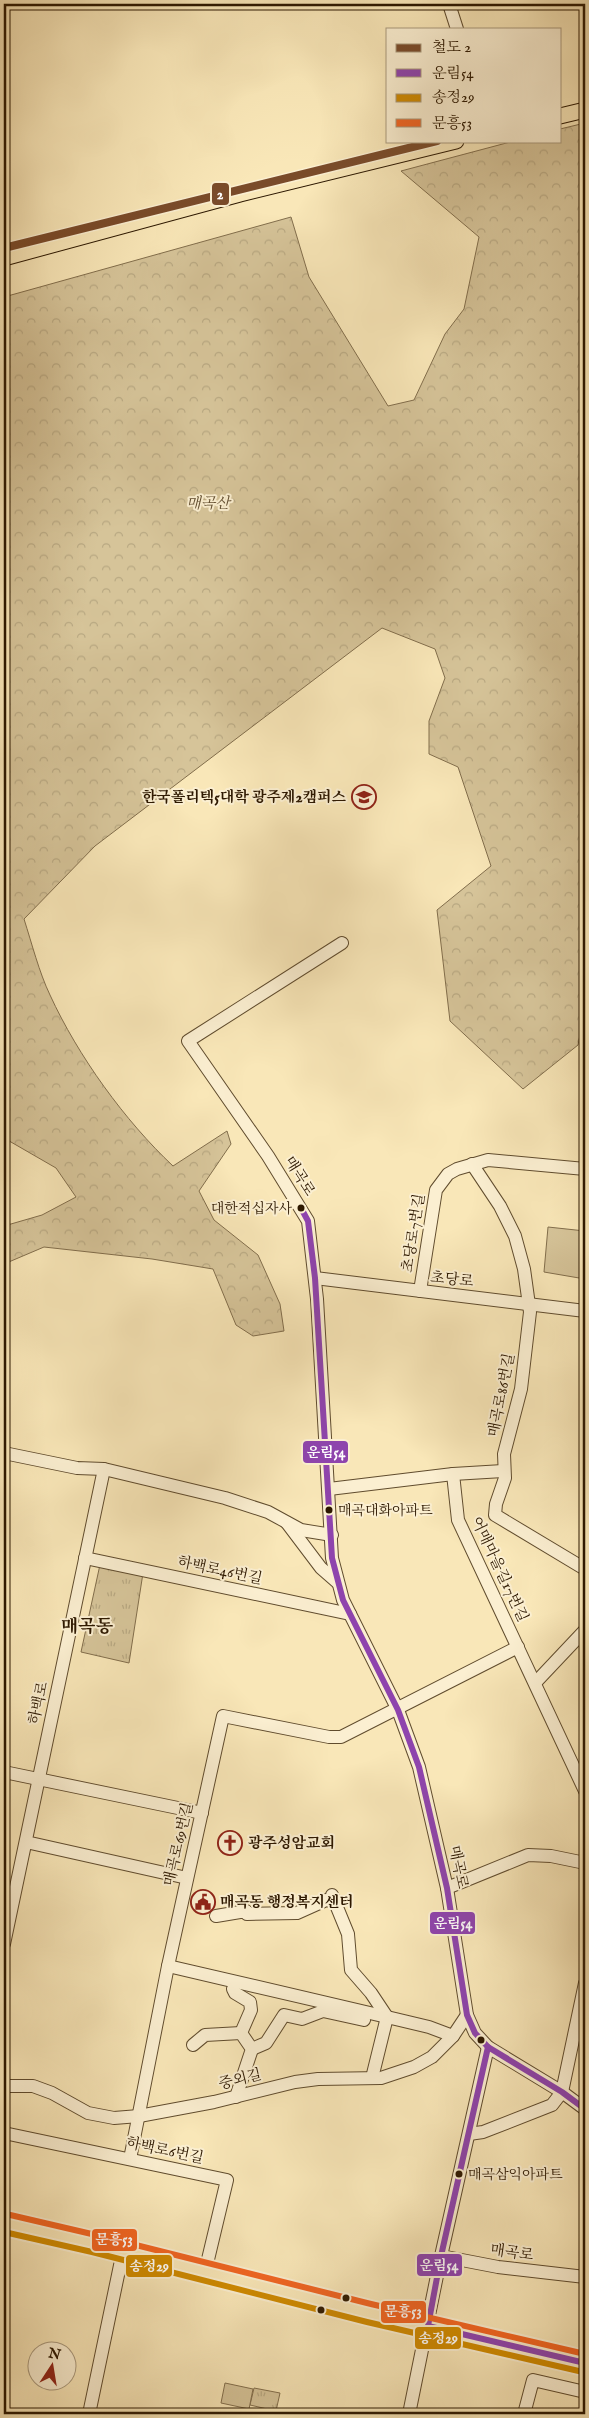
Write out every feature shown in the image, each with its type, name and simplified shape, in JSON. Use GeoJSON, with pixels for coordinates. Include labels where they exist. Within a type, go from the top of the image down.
{"type":"FeatureCollection","features":[{"type":"Feature","properties":{"kind":"main road"},"geometry":{"type":"LineString","coordinates":[[562,116],[585,110]]}},
{"type":"Feature","properties":{"kind":"main road"},"geometry":{"type":"LineString","coordinates":[[4,258],[240,194],[452,142]]}},
{"type":"Feature","properties":{"kind":"main road"},"geometry":{"type":"LineString","coordinates":[[4,2222],[428,2326],[585,2362]]}},
{"type":"Feature","properties":{"kind":"street"},"geometry":{"type":"LineString","coordinates":[[449,4],[457,28]]}},
{"type":"Feature","properties":{"kind":"street","name":"매곡로"},"geometry":{"type":"LineString","coordinates":[[342,943],[188,1042],[301,1208],[309,1227],[315,1278],[332,1558],[337,1582],[350,1614],[398,1710],[423,1778],[447,1888],[467,2015],[474,2032],[488,2047],[562,2092],[585,2109]]}},
{"type":"Feature","properties":{"kind":"street","name":"초당로7번길"},"geometry":{"type":"LineString","coordinates":[[420,1292],[436,1190],[448,1174],[472,1164],[498,1160],[585,1169]]}},
{"type":"Feature","properties":{"kind":"street","name":"매곡로86번길"},"geometry":{"type":"LineString","coordinates":[[472,1164],[511,1226],[520,1250],[530,1304],[530,1319],[521,1388],[504,1454],[503,1471],[505,1478],[496,1504],[495,1515],[585,1569]]}},
{"type":"Feature","properties":{"kind":"street","name":"초당로"},"geometry":{"type":"LineString","coordinates":[[315,1278],[585,1311]]}},
{"type":"Feature","properties":{"kind":"street","name":"매곡로"},"geometry":{"type":"LineString","coordinates":[[4,1453],[77,1468],[104,1469],[225,1498],[268,1512],[287,1523],[317,1534],[332,1535]]}},
{"type":"Feature","properties":{"kind":"street","name":"하백로"},"geometry":{"type":"LineString","coordinates":[[4,1944],[104,1469]]}},
{"type":"Feature","properties":{"kind":"street"},"geometry":{"type":"LineString","coordinates":[[328,1489],[453,1474],[503,1471]]}},
{"type":"Feature","properties":{"kind":"street","name":"어매마을길17번길"},"geometry":{"type":"LineString","coordinates":[[453,1474],[458,1520],[536,1682],[585,1791]]}},
{"type":"Feature","properties":{"kind":"street","name":"매곡로"},"geometry":{"type":"LineString","coordinates":[[287,1523],[321,1568],[337,1582]]}},
{"type":"Feature","properties":{"kind":"street","name":"하백로46번길"},"geometry":{"type":"LineString","coordinates":[[84,1558],[350,1614]]}},
{"type":"Feature","properties":{"kind":"street"},"geometry":{"type":"LineString","coordinates":[[536,1682],[585,1630]]}},
{"type":"Feature","properties":{"kind":"street"},"geometry":{"type":"LineString","coordinates":[[398,1710],[518,1647]]}},
{"type":"Feature","properties":{"kind":"street","name":"매곡로69번길"},"geometry":{"type":"LineString","coordinates":[[130,2159],[168,1966],[223,1716],[329,1737],[341,1737],[398,1710]]}},
{"type":"Feature","properties":{"kind":"street"},"geometry":{"type":"LineString","coordinates":[[4,1772],[202,1813]]}},
{"type":"Feature","properties":{"kind":"street"},"geometry":{"type":"LineString","coordinates":[[26,1842],[187,1878]]}},
{"type":"Feature","properties":{"kind":"street"},"geometry":{"type":"LineString","coordinates":[[447,1888],[528,1855],[551,1856],[585,1863]]}},
{"type":"Feature","properties":{"kind":"street"},"geometry":{"type":"LineString","coordinates":[[216,1916],[246,1911],[248,1914],[297,1913],[326,1900],[334,1899],[348,1934],[350,1970],[371,1993],[386,2020],[372,2078]]}},
{"type":"Feature","properties":{"kind":"street"},"geometry":{"type":"LineString","coordinates":[[168,1966],[386,2020]]}},
{"type":"Feature","properties":{"kind":"street"},"geometry":{"type":"LineString","coordinates":[[469,2134],[482,2132],[552,2105],[562,2092],[585,1982]]}},
{"type":"Feature","properties":{"kind":"street"},"geometry":{"type":"LineString","coordinates":[[233,1988],[235,1993],[250,2002],[251,2010],[242,2033]]}},
{"type":"Feature","properties":{"kind":"street"},"geometry":{"type":"LineString","coordinates":[[236,2097],[252,2049],[266,2043],[284,2016],[302,2019],[323,2012],[429,2027],[453,2036]]}},
{"type":"Feature","properties":{"kind":"street","name":"중외길"},"geometry":{"type":"LineString","coordinates":[[4,2086],[33,2086],[52,2093],[88,2113],[114,2118],[139,2116],[236,2097],[295,2082],[318,2079],[381,2078],[414,2067],[432,2057],[453,2036],[467,2015]]}},
{"type":"Feature","properties":{"kind":"street"},"geometry":{"type":"LineString","coordinates":[[242,2033],[252,2049]]}},
{"type":"Feature","properties":{"kind":"street"},"geometry":{"type":"LineString","coordinates":[[193,2045],[205,2035],[242,2033]]}},
{"type":"Feature","properties":{"kind":"street"},"geometry":{"type":"LineString","coordinates":[[409,2414],[441,2256],[488,2047]]}},
{"type":"Feature","properties":{"kind":"street","name":"하백로6번길"},"geometry":{"type":"LineString","coordinates":[[4,2133],[227,2180],[205,2272]]}},
{"type":"Feature","properties":{"kind":"street"},"geometry":{"type":"LineString","coordinates":[[89,2414],[123,2251]]}},
{"type":"Feature","properties":{"kind":"street","name":"매곡로"},"geometry":{"type":"LineString","coordinates":[[441,2256],[498,2267],[581,2277]]}},
{"type":"Feature","properties":{"kind":"street"},"geometry":{"type":"LineString","coordinates":[[524,2414],[532,2380],[585,2392]]}},
{"type":"Feature","properties":{"kind":"green space","name":"매곡산"},"geometry":{"type":"Polygon","coordinates":[[[585,123],[585,1008],[578,1045],[523,1089],[450,1021],[437,910],[491,866],[458,767],[429,754],[429,721],[445,678],[435,649],[382,628],[95,846],[24,919],[46,986],[74,1041],[120,1108],[155,1148],[173,1166],[227,1131],[231,1144],[199,1191],[214,1220],[258,1255],[280,1304],[284,1331],[253,1336],[236,1325],[213,1269],[152,1259],[44,1247],[4,1264],[4,1226],[42,1215],[76,1197],[56,1168],[4,1138],[4,297],[291,217],[309,277],[388,406],[414,400],[445,334],[464,309],[479,237],[401,171],[510,142],[562,142],[562,129],[585,123]]]}},
{"type":"Feature","properties":{"kind":"green space"},"geometry":{"type":"Polygon","coordinates":[[[548,1227],[585,1231],[585,1279],[544,1272],[548,1227]]]}},
{"type":"Feature","properties":{"kind":"green space"},"geometry":{"type":"Polygon","coordinates":[[[101,1560],[143,1573],[129,1663],[81,1652],[101,1560]]]}},
{"type":"Feature","properties":{"kind":"green space"},"geometry":{"type":"Polygon","coordinates":[[[225,2383],[253,2389],[249,2409],[221,2403],[225,2383]]]}},
{"type":"Feature","properties":{"kind":"green space"},"geometry":{"type":"Polygon","coordinates":[[[254,2388],[280,2393],[276,2411],[250,2405],[254,2388]]]}},
{"type":"Feature","properties":{"kind":"rail line","name":"2"},"geometry":{"type":"LineString","coordinates":[[4,248],[433,142]]}},
{"type":"Feature","properties":{"kind":"transit line","name":"운림54"},"geometry":{"type":"LineString","coordinates":[[301,1208],[308,1221],[315,1278],[332,1558],[343,1600],[398,1710],[419,1767],[447,1888],[467,2015],[475,2033],[488,2047],[562,2092],[585,2109]]}},
{"type":"Feature","properties":{"kind":"transit line","name":"운림54"},"geometry":{"type":"LineString","coordinates":[[488,2047],[441,2256],[428,2326],[585,2363]]}},
{"type":"Feature","properties":{"kind":"transit line","name":"문흥53"},"geometry":{"type":"LineString","coordinates":[[6,2214],[371,2304],[585,2354]]}},
{"type":"Feature","properties":{"kind":"transit line","name":"송정29"},"geometry":{"type":"LineString","coordinates":[[4,2232],[92,2252],[367,2322],[583,2372]]}},
{"type":"Feature","properties":{"kind":"place","name":"한국폴리텍5대학 광주제2캠퍼스"},"geometry":{"type":"Point","coordinates":[364,797]}},
{"type":"Feature","properties":{"kind":"place","name":"대한적십자사"},"geometry":{"type":"Point","coordinates":[301,1208]}},
{"type":"Feature","properties":{"kind":"place","name":"매곡대화아파트"},"geometry":{"type":"Point","coordinates":[329,1510]}},
{"type":"Feature","properties":{"kind":"place","name":"광주성암교회"},"geometry":{"type":"Point","coordinates":[230,1843]}},
{"type":"Feature","properties":{"kind":"place","name":"매곡동 행정복지센터"},"geometry":{"type":"Point","coordinates":[203,1902]}},
{"type":"Feature","properties":{"kind":"place","name":"매곡삼익아파트"},"geometry":{"type":"Point","coordinates":[459,2174]}},
{"type":"Feature","properties":{"kind":"district","name":"매곡동"},"geometry":{"type":"Point","coordinates":[87,1626]}}]}
